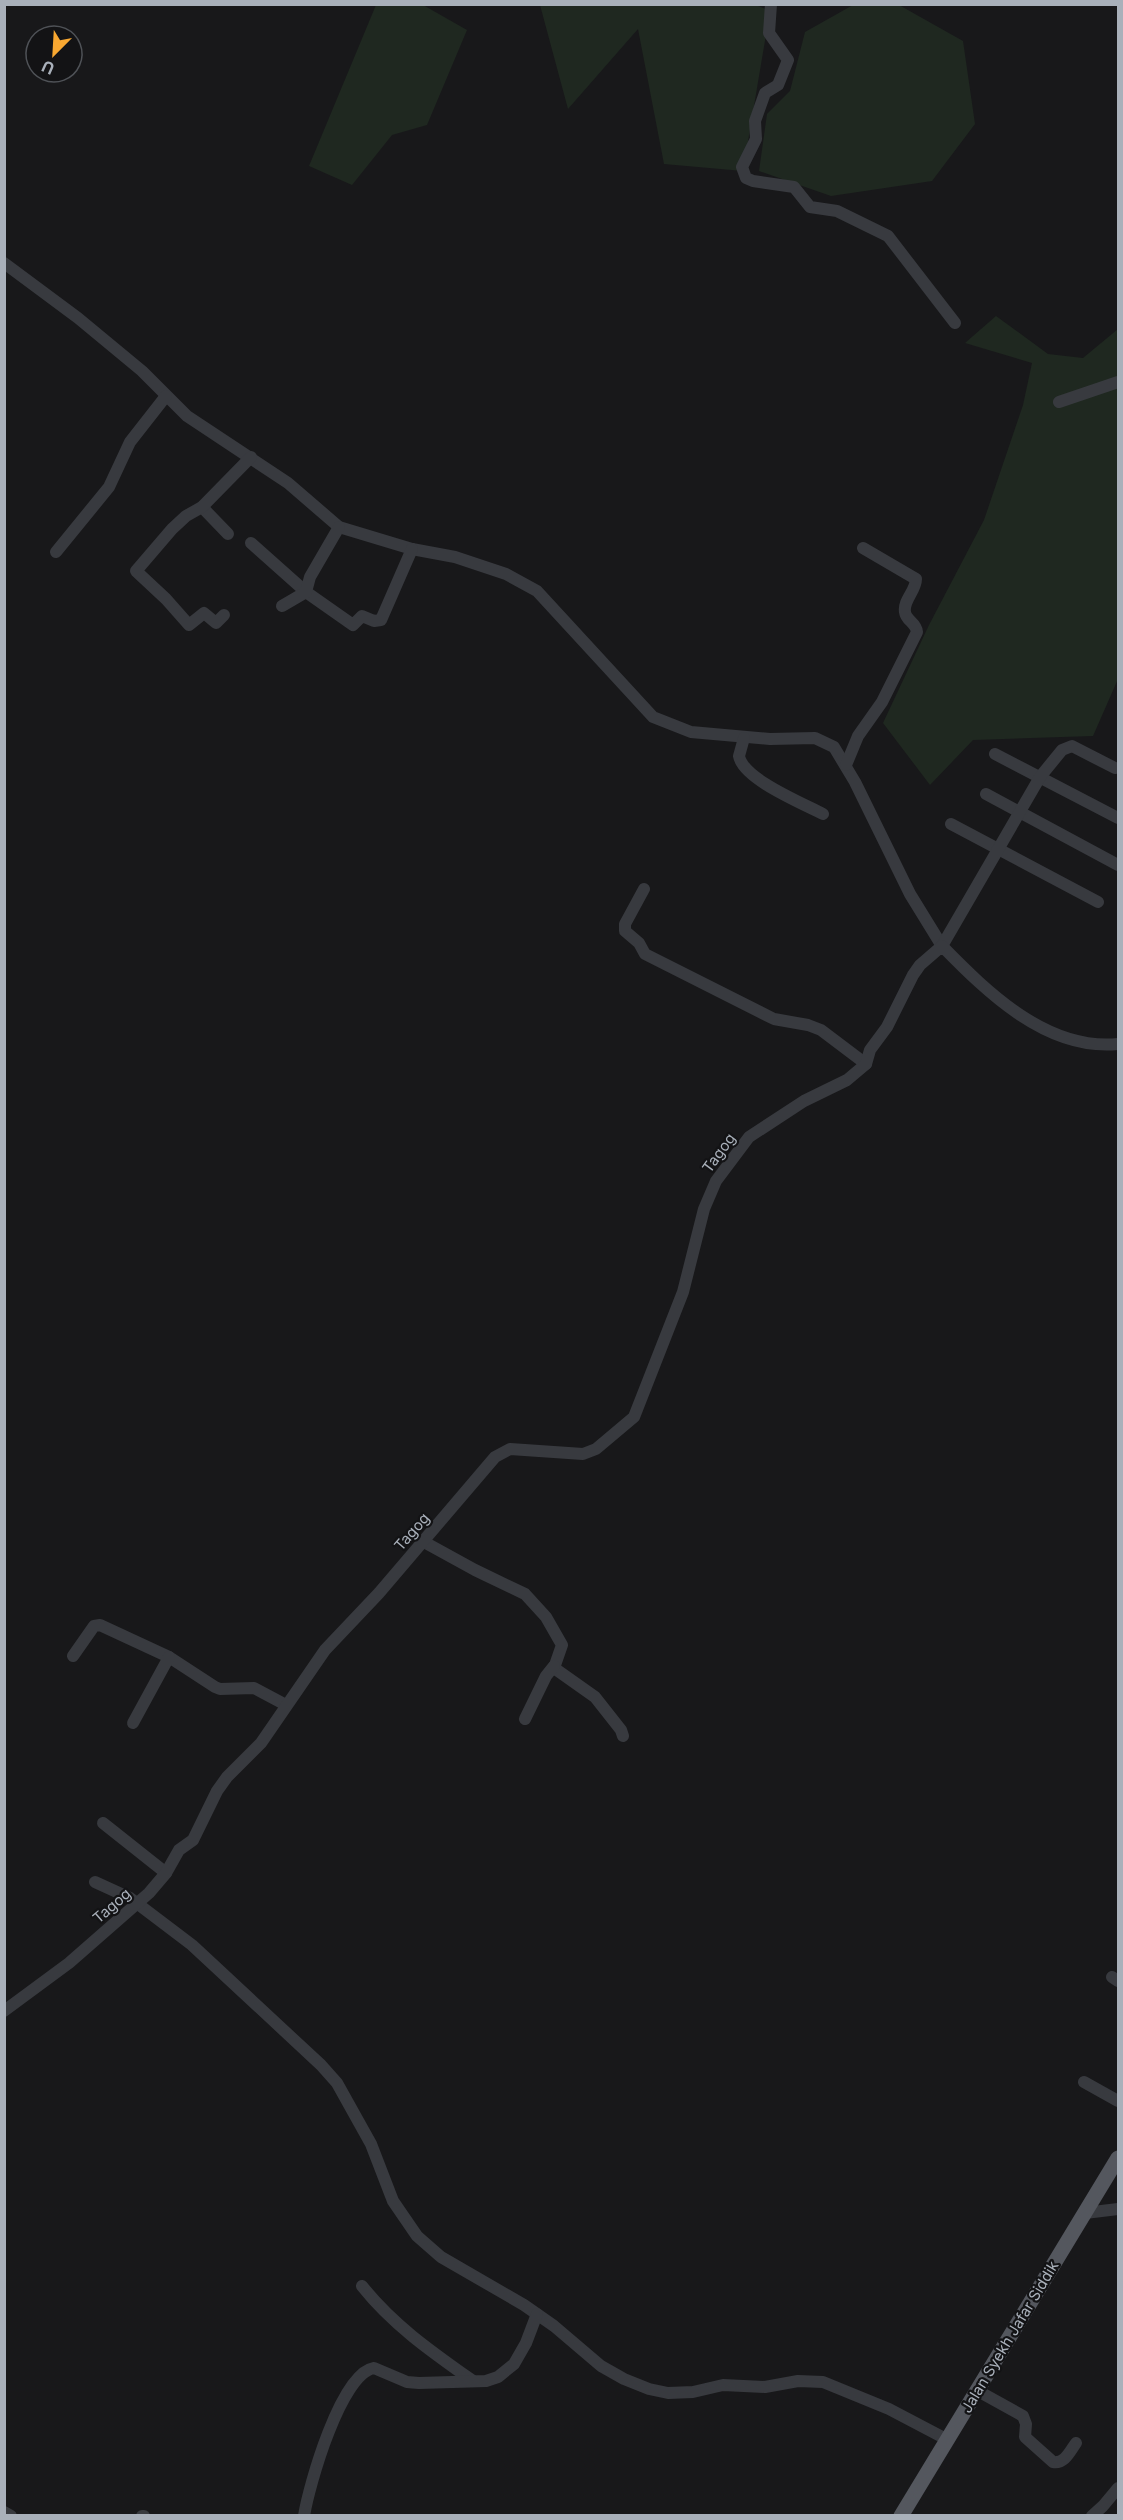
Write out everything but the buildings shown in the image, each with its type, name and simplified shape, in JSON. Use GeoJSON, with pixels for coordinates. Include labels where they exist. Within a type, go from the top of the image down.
{"type":"FeatureCollection","features":[{"type":"Feature","properties":{"kind":"main road","name":"Jalan Syekh Jafar Siddik"},"geometry":{"type":"LineString","coordinates":[[903,2515],[1119,2158]]}},
{"type":"Feature","properties":{"kind":"street"},"geometry":{"type":"LineString","coordinates":[[771,4],[768,33],[788,60],[778,85],[765,93],[755,121],[756,139],[742,167],[746,178],[794,187],[810,207],[837,211],[885,234],[955,323]]}},
{"type":"Feature","properties":{"kind":"street"},"geometry":{"type":"LineString","coordinates":[[4,263],[78,318],[142,371],[187,416],[288,483],[339,526],[412,549],[455,557],[506,574],[537,591],[653,717],[692,732],[744,738],[815,738],[827,742],[834,747],[846,765],[910,894],[942,946],[991,992],[1022,1016],[1047,1031],[1093,1044],[1119,1044]]}},
{"type":"Feature","properties":{"kind":"street"},"geometry":{"type":"LineString","coordinates":[[1059,402],[1119,382]]}},
{"type":"Feature","properties":{"kind":"street"},"geometry":{"type":"LineString","coordinates":[[56,552],[109,487],[130,442],[166,396]]}},
{"type":"Feature","properties":{"kind":"street"},"geometry":{"type":"LineString","coordinates":[[224,615],[216,623],[204,613],[189,625],[166,598],[136,571],[181,520],[202,507],[251,458]]}},
{"type":"Feature","properties":{"kind":"street"},"geometry":{"type":"LineString","coordinates":[[202,507],[228,534]]}},
{"type":"Feature","properties":{"kind":"street"},"geometry":{"type":"LineString","coordinates":[[282,606],[306,592],[310,577],[339,526]]}},
{"type":"Feature","properties":{"kind":"street"},"geometry":{"type":"LineString","coordinates":[[251,543],[306,592],[348,624],[353,625],[362,616],[378,622],[383,616],[412,549]]}},
{"type":"Feature","properties":{"kind":"street"},"geometry":{"type":"LineString","coordinates":[[846,765],[858,736],[882,702],[917,632],[914,623],[908,618],[904,609],[914,589],[916,579],[863,548]]}},
{"type":"Feature","properties":{"kind":"street"},"geometry":{"type":"LineString","coordinates":[[744,738],[739,756],[745,769],[769,785],[823,814]]}},
{"type":"Feature","properties":{"kind":"street"},"geometry":{"type":"LineString","coordinates":[[644,889],[625,924],[625,931],[639,943],[645,954],[774,1019],[808,1025],[821,1030],[866,1064],[870,1050],[887,1027],[912,975],[942,946],[1022,812],[1040,777],[1062,750],[1072,746],[1115,768]]}},
{"type":"Feature","properties":{"kind":"street"},"geometry":{"type":"LineString","coordinates":[[995,754],[1119,818]]}},
{"type":"Feature","properties":{"kind":"street"},"geometry":{"type":"LineString","coordinates":[[986,794],[1119,865]]}},
{"type":"Feature","properties":{"kind":"street"},"geometry":{"type":"LineString","coordinates":[[951,824],[1098,902]]}},
{"type":"Feature","properties":{"kind":"street","name":"Tagog"},"geometry":{"type":"LineString","coordinates":[[4,2011],[69,1963],[138,1904],[166,1873],[179,1850],[194,1840],[217,1791],[227,1777],[261,1743],[325,1650],[424,1542],[490,1462],[502,1452],[510,1449],[583,1454],[596,1449],[634,1417],[683,1292],[704,1209],[716,1181],[749,1137],[804,1101],[847,1080],[866,1064]]}},
{"type":"Feature","properties":{"kind":"street"},"geometry":{"type":"LineString","coordinates":[[424,1542],[525,1594],[535,1603],[562,1645],[554,1666],[546,1676],[525,1719]]}},
{"type":"Feature","properties":{"kind":"street"},"geometry":{"type":"LineString","coordinates":[[73,1656],[97,1624],[169,1657],[215,1687],[254,1688],[286,1705]]}},
{"type":"Feature","properties":{"kind":"street"},"geometry":{"type":"LineString","coordinates":[[133,1723],[169,1657]]}},
{"type":"Feature","properties":{"kind":"street"},"geometry":{"type":"LineString","coordinates":[[554,1666],[555,1670],[595,1697],[621,1730],[623,1736]]}},
{"type":"Feature","properties":{"kind":"street"},"geometry":{"type":"LineString","coordinates":[[103,1823],[166,1873]]}},
{"type":"Feature","properties":{"kind":"street"},"geometry":{"type":"LineString","coordinates":[[95,1882],[138,1904],[192,1945],[321,2065],[337,2083],[370,2144],[393,2201],[417,2236],[441,2257],[537,2314],[601,2366],[650,2390],[681,2392],[723,2385],[765,2387],[798,2381],[823,2382],[889,2409],[948,2440]]}},
{"type":"Feature","properties":{"kind":"street"},"geometry":{"type":"LineString","coordinates":[[1084,2082],[1119,2101]]}},
{"type":"Feature","properties":{"kind":"street"},"geometry":{"type":"LineString","coordinates":[[1085,2213],[1119,2210]]}},
{"type":"Feature","properties":{"kind":"street"},"geometry":{"type":"LineString","coordinates":[[362,2286],[380,2309],[403,2330],[473,2381]]}},
{"type":"Feature","properties":{"kind":"street"},"geometry":{"type":"LineString","coordinates":[[304,2516],[311,2478],[325,2438],[362,2372],[374,2368],[407,2382],[486,2381],[504,2373],[514,2364],[526,2343],[537,2314]]}},
{"type":"Feature","properties":{"kind":"street"},"geometry":{"type":"LineString","coordinates":[[978,2391],[1023,2416],[1026,2421],[1025,2437],[1053,2462],[1061,2462],[1076,2443]]}},
{"type":"Feature","properties":{"kind":"street"},"geometry":{"type":"LineString","coordinates":[[1092,2516],[1119,2488]]}},
{"type":"Feature","properties":{"kind":"street"},"geometry":{"type":"LineString","coordinates":[[4,2512],[11,2516]]}},
{"type":"Feature","properties":{"kind":"shaded area"},"geometry":{"type":"Polygon","coordinates":[[[754,4],[770,11],[743,171],[664,164],[638,29],[568,109],[540,5],[754,4]]]}},
{"type":"Feature","properties":{"kind":"shaded area"},"geometry":{"type":"Polygon","coordinates":[[[376,5],[423,5],[467,30],[427,125],[392,135],[352,185],[309,166],[376,5]]]}},
{"type":"Feature","properties":{"kind":"shaded area"},"geometry":{"type":"Polygon","coordinates":[[[853,5],[899,5],[963,41],[975,124],[932,181],[831,196],[759,171],[767,114],[790,91],[805,32],[853,5]]]}},
{"type":"Feature","properties":{"kind":"shaded area"},"geometry":{"type":"Polygon","coordinates":[[[996,316],[1048,354],[1083,358],[1118,329],[1118,679],[1093,736],[973,740],[930,785],[883,723],[929,625],[984,520],[1023,405],[1032,363],[965,343],[996,316]]]}}]}
